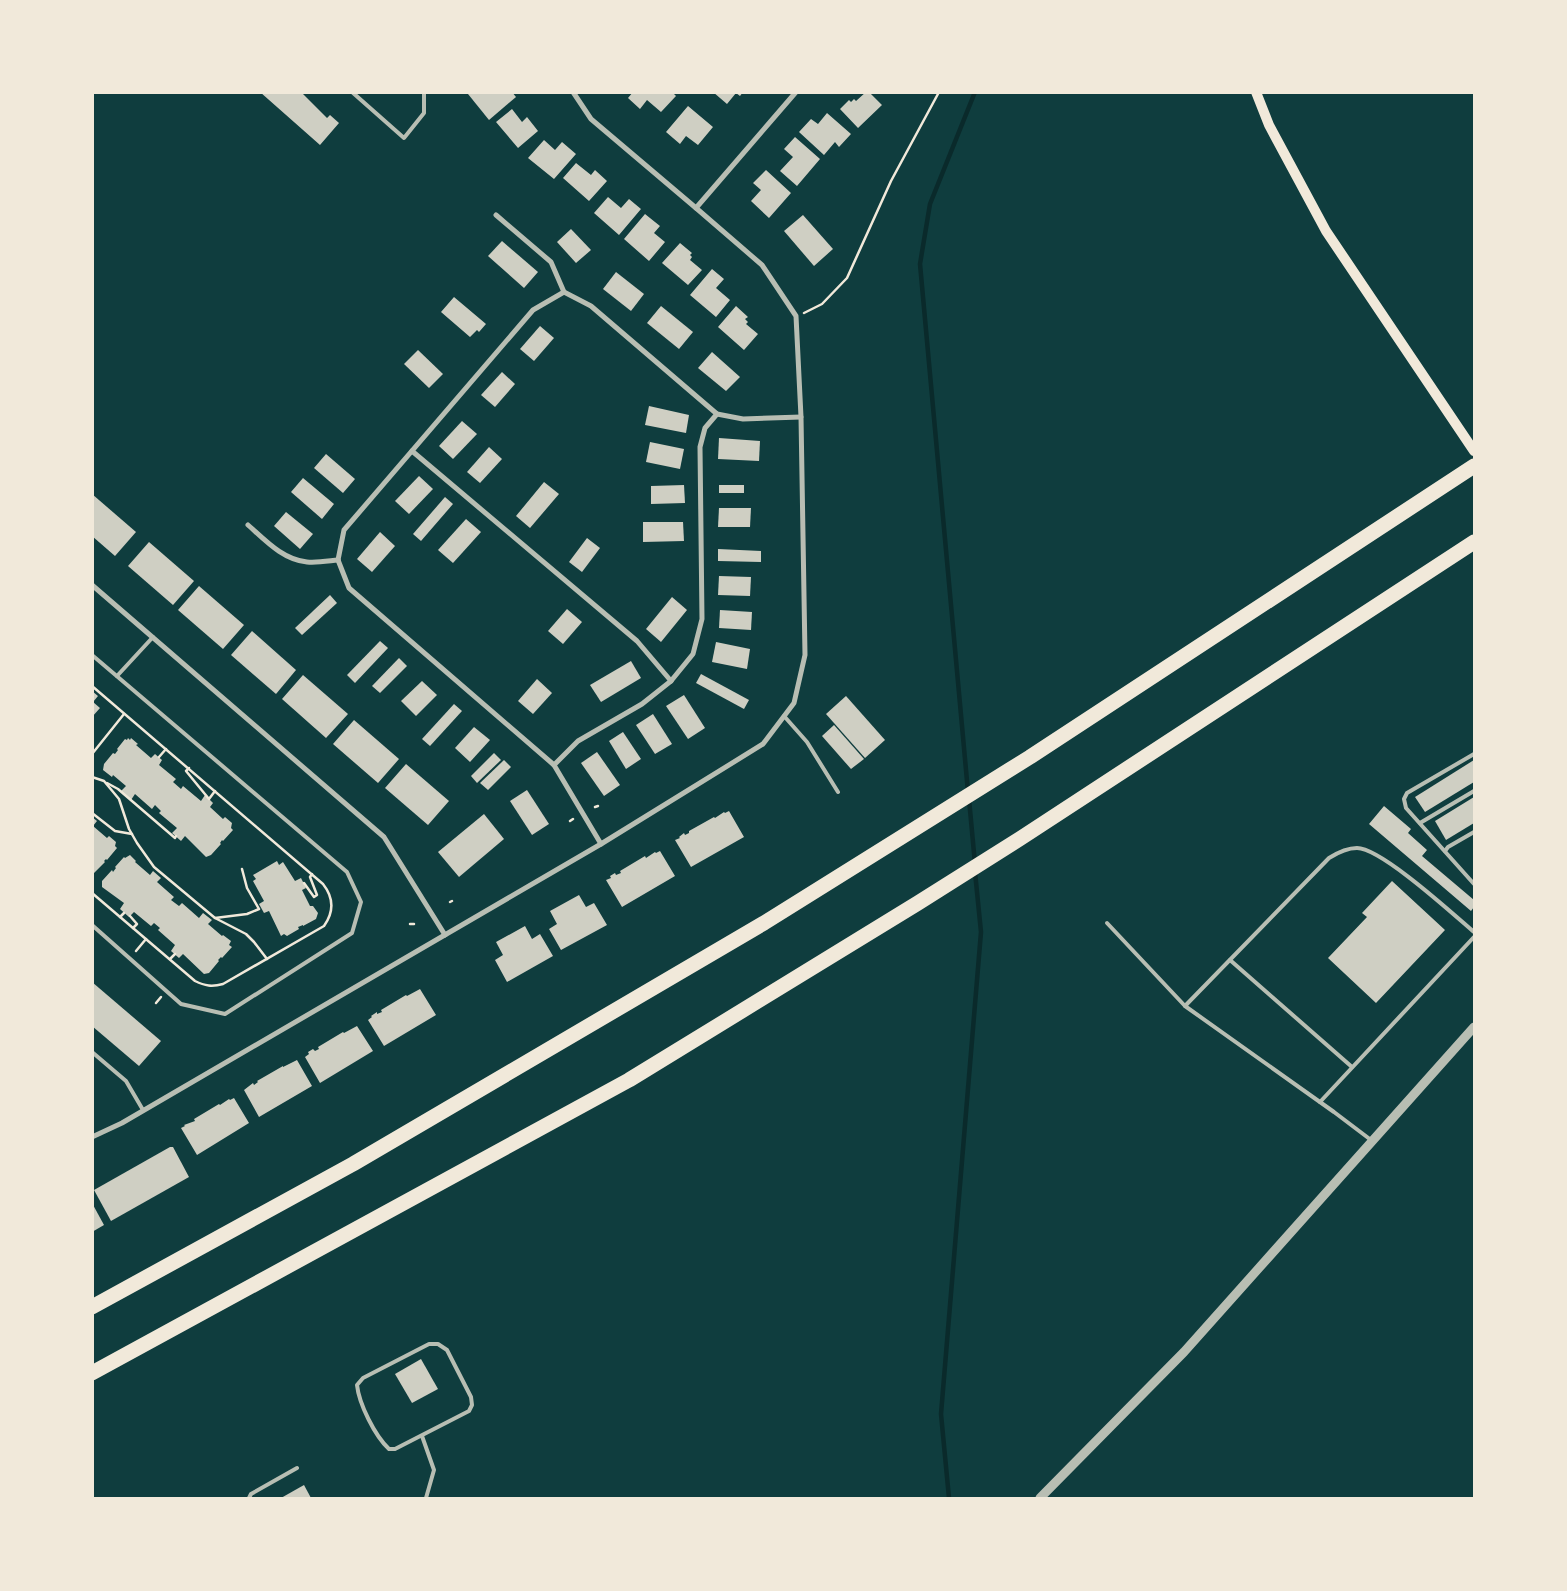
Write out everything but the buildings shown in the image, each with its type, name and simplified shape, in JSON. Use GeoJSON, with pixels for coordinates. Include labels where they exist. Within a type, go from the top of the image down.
{"type":"FeatureCollection","features":[{"type":"Feature","properties":{"kind":"highway"},"geometry":{"type":"LineString","coordinates":[[92,1307],[353,1164],[764,923],[1030,757],[1474,466]]}},
{"type":"Feature","properties":{"kind":"highway"},"geometry":{"type":"LineString","coordinates":[[92,1374],[629,1080],[918,903],[1474,542]]}},
{"type":"Feature","properties":{"kind":"main road"},"geometry":{"type":"LineString","coordinates":[[1256,92],[1269,125],[1326,231],[1474,451]]}},
{"type":"Feature","properties":{"kind":"street"},"geometry":{"type":"LineString","coordinates":[[92,1137],[143,1110],[601,844],[763,744],[794,703],[805,654],[801,417],[796,316],[762,266],[591,119],[573,92]]}},
{"type":"Feature","properties":{"kind":"street"},"geometry":{"type":"LineString","coordinates":[[696,208],[796,92]]}},
{"type":"Feature","properties":{"kind":"street"},"geometry":{"type":"LineString","coordinates":[[496,215],[551,262],[564,292],[591,306],[717,414],[743,419],[801,417]]}},
{"type":"Feature","properties":{"kind":"street"},"geometry":{"type":"LineString","coordinates":[[564,292],[533,310],[344,530],[338,560],[349,588],[554,765],[601,844]]}},
{"type":"Feature","properties":{"kind":"street"},"geometry":{"type":"LineString","coordinates":[[554,765],[578,741],[642,704],[671,681],[693,654],[702,619],[700,447],[705,428],[717,414]]}},
{"type":"Feature","properties":{"kind":"street"},"geometry":{"type":"LineString","coordinates":[[412,452],[637,642],[671,681]]}},
{"type":"Feature","properties":{"kind":"street"},"geometry":{"type":"LineString","coordinates":[[248,526],[288,558],[306,562],[338,560]]}},
{"type":"Feature","properties":{"kind":"street"},"geometry":{"type":"LineString","coordinates":[[92,585],[384,837],[445,935]]}},
{"type":"Feature","properties":{"kind":"street"},"geometry":{"type":"LineString","coordinates":[[1040,1498],[1184,1352],[1474,1027]]}},
{"type":"Feature","properties":{"kind":"lane"},"geometry":{"type":"LineString","coordinates":[[352,92],[404,138],[424,113],[424,92]]}},
{"type":"Feature","properties":{"kind":"lane"},"geometry":{"type":"LineString","coordinates":[[117,676],[153,637]]}},
{"type":"Feature","properties":{"kind":"lane"},"geometry":{"type":"LineString","coordinates":[[92,655],[347,872],[361,902],[352,933],[225,1014],[181,1004],[92,925]]}},
{"type":"Feature","properties":{"kind":"lane"},"geometry":{"type":"LineString","coordinates":[[784,716],[807,742],[838,792]]}},
{"type":"Feature","properties":{"kind":"lane"},"geometry":{"type":"LineString","coordinates":[[1474,754],[1407,793],[1404,799],[1406,808],[1474,884]]}},
{"type":"Feature","properties":{"kind":"lane"},"geometry":{"type":"LineString","coordinates":[[1420,823],[1474,791]]}},
{"type":"Feature","properties":{"kind":"lane"},"geometry":{"type":"LineString","coordinates":[[1445,851],[1448,847],[1474,832]]}},
{"type":"Feature","properties":{"kind":"lane"},"geometry":{"type":"LineString","coordinates":[[1185,1006],[1328,858],[1342,850],[1358,848],[1370,851],[1388,861],[1474,932]]}},
{"type":"Feature","properties":{"kind":"lane"},"geometry":{"type":"LineString","coordinates":[[1107,923],[1185,1006],[1373,1142]]}},
{"type":"Feature","properties":{"kind":"lane"},"geometry":{"type":"LineString","coordinates":[[1320,1102],[1474,937]]}},
{"type":"Feature","properties":{"kind":"lane"},"geometry":{"type":"LineString","coordinates":[[1230,960],[1352,1068]]}},
{"type":"Feature","properties":{"kind":"lane"},"geometry":{"type":"LineString","coordinates":[[92,1052],[126,1081],[143,1110]]}},
{"type":"Feature","properties":{"kind":"lane"},"geometry":{"type":"LineString","coordinates":[[429,1344],[438,1344],[447,1350],[472,1397],[472,1405],[469,1411],[422,1436],[395,1449],[389,1449],[382,1442],[362,1404],[358,1396],[357,1385],[362,1378],[420,1348],[429,1344]]}},
{"type":"Feature","properties":{"kind":"lane"},"geometry":{"type":"LineString","coordinates":[[422,1436],[434,1470],[426,1498]]}},
{"type":"Feature","properties":{"kind":"lane"},"geometry":{"type":"LineString","coordinates":[[249,1498],[251,1494],[297,1468]]}},
{"type":"Feature","properties":{"kind":"path"},"geometry":{"type":"LineString","coordinates":[[796,316],[822,304],[847,278],[891,181],[939,92]]}},
{"type":"Feature","properties":{"kind":"path"},"geometry":{"type":"LineString","coordinates":[[92,686],[329,891],[332,900],[329,919],[324,926],[223,984],[214,986],[203,985],[195,981],[92,893]]}},
{"type":"Feature","properties":{"kind":"path"},"geometry":{"type":"LineString","coordinates":[[95,694],[98,691]]}},
{"type":"Feature","properties":{"kind":"path"},"geometry":{"type":"LineString","coordinates":[[92,754],[125,713]]}},
{"type":"Feature","properties":{"kind":"path"},"geometry":{"type":"LineString","coordinates":[[159,757],[166,749]]}},
{"type":"Feature","properties":{"kind":"path"},"geometry":{"type":"LineString","coordinates":[[189,768],[186,772],[209,799],[215,791]]}},
{"type":"Feature","properties":{"kind":"path"},"geometry":{"type":"LineString","coordinates":[[92,777],[118,789],[175,838],[176,836]]}},
{"type":"Feature","properties":{"kind":"path"},"geometry":{"type":"LineString","coordinates":[[104,781],[119,799],[132,834],[158,873],[209,915],[246,934],[267,959]]}},
{"type":"Feature","properties":{"kind":"path"},"geometry":{"type":"LineString","coordinates":[[93,816],[115,830],[132,834]]}},
{"type":"Feature","properties":{"kind":"path"},"geometry":{"type":"LineString","coordinates":[[215,918],[218,916],[247,914],[260,908],[247,888],[242,869]]}},
{"type":"Feature","properties":{"kind":"path"},"geometry":{"type":"LineString","coordinates":[[311,876],[317,895],[314,897],[304,883],[311,876]]}},
{"type":"Feature","properties":{"kind":"path"},"geometry":{"type":"LineString","coordinates":[[120,917],[124,913]]}},
{"type":"Feature","properties":{"kind":"path"},"geometry":{"type":"LineString","coordinates":[[130,916],[137,924],[133,928]]}},
{"type":"Feature","properties":{"kind":"path"},"geometry":{"type":"LineString","coordinates":[[170,959],[175,954]]}},
{"type":"Feature","properties":{"kind":"waterway"},"geometry":{"type":"LineString","coordinates":[[968,792],[920,264],[930,204],[975,92]]}},
{"type":"Feature","properties":{"kind":"waterway"},"geometry":{"type":"LineString","coordinates":[[969,799],[975,864]]}},
{"type":"Feature","properties":{"kind":"waterway"},"geometry":{"type":"LineString","coordinates":[[949,1498],[941,1414],[981,932],[975,872]]}}]}
